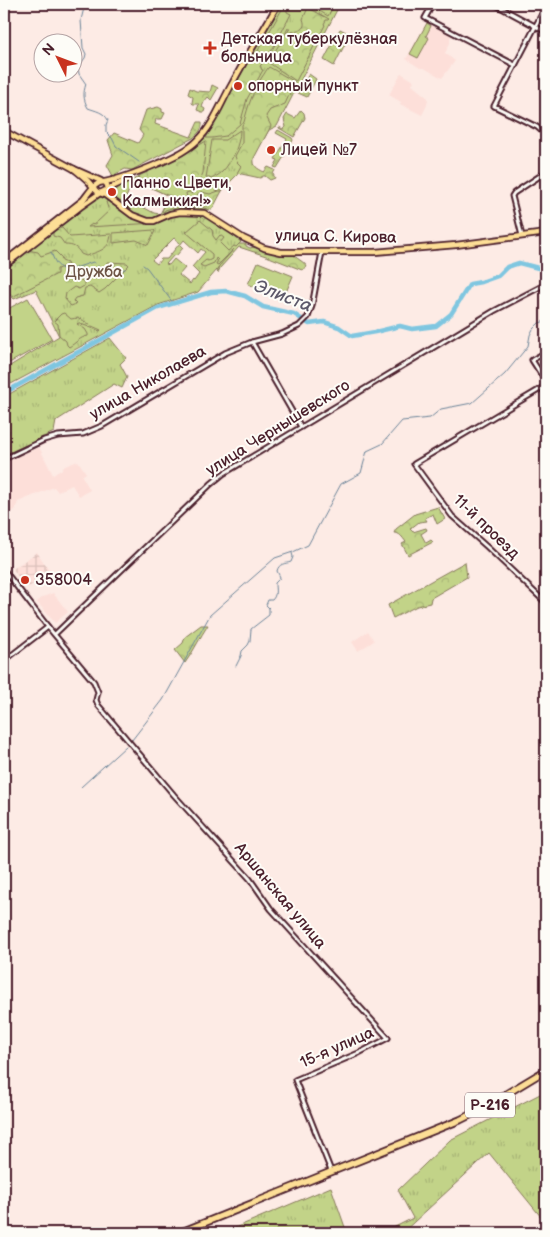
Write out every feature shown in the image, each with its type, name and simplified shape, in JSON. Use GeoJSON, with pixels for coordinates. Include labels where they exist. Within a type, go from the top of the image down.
{"type":"FeatureCollection","features":[{"type":"Feature","properties":{"kind":"highway","name":"Р-216"},"geometry":{"type":"LineString","coordinates":[[179,1233],[460,1120],[478,1112],[546,1070]]}},
{"type":"Feature","properties":{"kind":"highway","name":"Р-216"},"geometry":{"type":"LineString","coordinates":[[190,1233],[214,1218]]}},
{"type":"Feature","properties":{"kind":"main road"},"geometry":{"type":"LineString","coordinates":[[4,262],[84,200],[96,184],[138,173],[179,154],[201,138],[278,4]]}},
{"type":"Feature","properties":{"kind":"main road"},"geometry":{"type":"LineString","coordinates":[[4,132],[74,169],[104,182],[107,185],[112,200]]}},
{"type":"Feature","properties":{"kind":"main road"},"geometry":{"type":"LineString","coordinates":[[74,169],[88,180],[96,192],[100,193]]}},
{"type":"Feature","properties":{"kind":"main road"},"geometry":{"type":"LineString","coordinates":[[4,266],[80,206],[138,173]]}},
{"type":"Feature","properties":{"kind":"main road","name":"улица С. Кирова"},"geometry":{"type":"LineString","coordinates":[[100,193],[132,215],[148,221],[154,221],[180,212],[208,215],[243,238],[269,250],[281,252],[359,253],[411,250],[546,233]]}},
{"type":"Feature","properties":{"kind":"street"},"geometry":{"type":"LineString","coordinates":[[433,4],[425,18],[515,65]]}},
{"type":"Feature","properties":{"kind":"street"},"geometry":{"type":"LineString","coordinates":[[494,4],[546,32]]}},
{"type":"Feature","properties":{"kind":"street"},"geometry":{"type":"LineString","coordinates":[[546,6],[494,106],[537,127],[546,135]]}},
{"type":"Feature","properties":{"kind":"street"},"geometry":{"type":"LineString","coordinates":[[522,237],[512,196],[546,172]]}},
{"type":"Feature","properties":{"kind":"street","name":"улица Николаева"},"geometry":{"type":"LineString","coordinates":[[4,459],[44,440],[89,432],[225,353],[252,342],[282,334],[299,326],[308,317],[312,306],[322,252]]}},
{"type":"Feature","properties":{"kind":"street","name":"улица Чернышевского"},"geometry":{"type":"LineString","coordinates":[[55,634],[223,474],[494,311],[546,284]]}},
{"type":"Feature","properties":{"kind":"street"},"geometry":{"type":"LineString","coordinates":[[252,342],[301,428]]}},
{"type":"Feature","properties":{"kind":"street"},"geometry":{"type":"LineString","coordinates":[[546,352],[532,360],[546,383]]}},
{"type":"Feature","properties":{"kind":"street","name":"11-й проезд"},"geometry":{"type":"LineString","coordinates":[[546,383],[545,386],[537,391],[414,464],[452,516],[546,603]]}},
{"type":"Feature","properties":{"kind":"street","name":"Аршанская улица"},"geometry":{"type":"LineString","coordinates":[[4,570],[94,682],[98,692],[96,700],[98,705],[244,872],[271,909],[388,1038]]}},
{"type":"Feature","properties":{"kind":"street"},"geometry":{"type":"LineString","coordinates":[[4,661],[48,626]]}},
{"type":"Feature","properties":{"kind":"street","name":"15-я улица"},"geometry":{"type":"LineString","coordinates":[[328,1163],[295,1080],[359,1053],[388,1038]]}},
{"type":"Feature","properties":{"kind":"street"},"geometry":{"type":"LineString","coordinates":[[328,1163],[334,1168],[350,1165]]}},
{"type":"Feature","properties":{"kind":"street"},"geometry":{"type":"LineString","coordinates":[[328,1163],[332,1172]]}},
{"type":"Feature","properties":{"kind":"street"},"geometry":{"type":"LineString","coordinates":[[314,1179],[326,1172],[328,1163]]}},
{"type":"Feature","properties":{"kind":"shaded area"},"geometry":{"type":"Polygon","coordinates":[[[427,22],[451,34],[450,43],[445,53],[455,61],[442,78],[406,59],[427,22]]]}},
{"type":"Feature","properties":{"kind":"shaded area"},"geometry":{"type":"Polygon","coordinates":[[[401,73],[414,81],[412,85],[428,98],[422,115],[400,104],[401,102],[389,95],[401,73]]]}},
{"type":"Feature","properties":{"kind":"shaded area"},"geometry":{"type":"Polygon","coordinates":[[[39,447],[53,475],[65,466],[78,461],[86,473],[82,476],[90,490],[79,496],[72,485],[58,492],[54,487],[18,502],[15,510],[7,516],[9,520],[4,522],[4,463],[39,447]]]}},
{"type":"Feature","properties":{"kind":"shaded area"},"geometry":{"type":"Polygon","coordinates":[[[37,552],[50,572],[29,587],[13,569],[37,552]]]}},
{"type":"Feature","properties":{"kind":"shaded area"},"geometry":{"type":"Polygon","coordinates":[[[53,593],[68,612],[55,623],[37,602],[53,593]]]}},
{"type":"Feature","properties":{"kind":"shaded area"},"geometry":{"type":"Polygon","coordinates":[[[368,631],[374,641],[358,651],[352,642],[368,631]]]}},
{"type":"Feature","properties":{"kind":"green space","name":"Дружба"},"geometry":{"type":"Polygon","coordinates":[[[280,4],[340,4],[277,126],[269,130],[252,160],[227,185],[204,213],[241,242],[198,292],[158,305],[11,384],[5,369],[59,336],[36,290],[14,299],[4,288],[4,271],[78,209],[100,195],[112,199],[110,193],[113,188],[123,185],[197,146],[206,136],[280,4]],[[139,182],[129,190],[126,198],[154,213],[160,214],[169,196],[139,182]],[[174,238],[152,260],[157,264],[161,259],[167,259],[180,243],[174,238]],[[184,240],[180,245],[183,248],[166,264],[169,265],[174,259],[185,268],[179,275],[190,284],[199,274],[192,267],[205,252],[201,249],[198,253],[184,240]]]}},
{"type":"Feature","properties":{"kind":"green space"},"geometry":{"type":"Polygon","coordinates":[[[285,4],[292,4],[287,8],[287,12],[291,14],[277,38],[268,34],[285,4]]]}},
{"type":"Feature","properties":{"kind":"green space"},"geometry":{"type":"Polygon","coordinates":[[[308,4],[340,4],[337,9],[333,7],[328,16],[308,4]]]}},
{"type":"Feature","properties":{"kind":"green space"},"geometry":{"type":"Polygon","coordinates":[[[305,6],[329,19],[326,20],[296,81],[269,63],[278,46],[282,43],[288,28],[290,28],[287,33],[289,34],[304,26],[303,19],[307,10],[305,6]]]}},
{"type":"Feature","properties":{"kind":"green space"},"geometry":{"type":"Polygon","coordinates":[[[427,23],[431,26],[426,36],[429,38],[418,58],[410,54],[427,23]]]}},
{"type":"Feature","properties":{"kind":"green space"},"geometry":{"type":"Polygon","coordinates":[[[340,29],[350,34],[334,66],[324,60],[340,29]]]}},
{"type":"Feature","properties":{"kind":"green space"},"geometry":{"type":"Polygon","coordinates":[[[266,36],[269,36],[276,43],[264,61],[255,56],[266,36]]]}},
{"type":"Feature","properties":{"kind":"green space"},"geometry":{"type":"Polygon","coordinates":[[[251,56],[261,62],[260,66],[263,70],[247,99],[240,124],[226,136],[206,138],[251,56]]]}},
{"type":"Feature","properties":{"kind":"green space"},"geometry":{"type":"Polygon","coordinates":[[[269,67],[295,82],[285,104],[270,110],[266,116],[271,126],[254,158],[256,167],[264,172],[268,167],[275,170],[273,174],[275,178],[270,180],[265,176],[260,178],[237,173],[241,166],[235,156],[242,143],[242,125],[251,99],[269,67]]]}},
{"type":"Feature","properties":{"kind":"green space"},"geometry":{"type":"Polygon","coordinates":[[[309,74],[316,79],[307,97],[298,93],[309,74]]]}},
{"type":"Feature","properties":{"kind":"green space"},"geometry":{"type":"Polygon","coordinates":[[[212,85],[218,88],[211,100],[208,97],[204,102],[202,107],[205,109],[204,112],[197,110],[199,104],[193,104],[193,97],[188,94],[190,88],[196,91],[210,92],[212,85]]]}},
{"type":"Feature","properties":{"kind":"green space"},"geometry":{"type":"Polygon","coordinates":[[[158,107],[165,113],[162,119],[156,119],[155,124],[191,137],[198,122],[202,122],[201,129],[193,138],[132,170],[125,169],[113,176],[107,165],[113,155],[108,140],[114,133],[138,143],[143,135],[139,130],[146,110],[158,107]]]}},
{"type":"Feature","properties":{"kind":"green space"},"geometry":{"type":"Polygon","coordinates":[[[301,110],[305,118],[294,137],[279,128],[283,129],[286,127],[284,119],[287,114],[295,118],[301,110]]]}},
{"type":"Feature","properties":{"kind":"green space"},"geometry":{"type":"Polygon","coordinates":[[[240,130],[237,147],[229,163],[218,175],[211,179],[206,178],[212,140],[225,140],[240,130]]]}},
{"type":"Feature","properties":{"kind":"green space"},"geometry":{"type":"Polygon","coordinates":[[[278,130],[293,140],[277,168],[274,167],[278,160],[275,159],[287,139],[276,133],[278,130]]]}},
{"type":"Feature","properties":{"kind":"green space"},"geometry":{"type":"Polygon","coordinates":[[[206,141],[203,173],[197,187],[192,194],[186,193],[187,198],[175,207],[164,212],[162,211],[169,196],[139,182],[139,176],[206,141]]]}},
{"type":"Feature","properties":{"kind":"green space"},"geometry":{"type":"Polygon","coordinates":[[[222,191],[210,210],[184,207],[201,192],[210,194],[222,191]]]}},
{"type":"Feature","properties":{"kind":"green space"},"geometry":{"type":"Polygon","coordinates":[[[110,200],[141,221],[155,223],[88,227],[109,211],[106,202],[110,200]]]}},
{"type":"Feature","properties":{"kind":"green space"},"geometry":{"type":"Polygon","coordinates":[[[200,220],[212,230],[216,240],[220,235],[224,238],[220,243],[228,251],[239,244],[246,244],[250,248],[254,247],[285,256],[287,253],[292,253],[307,267],[302,270],[239,247],[220,268],[218,273],[219,266],[234,249],[218,265],[216,264],[218,260],[216,258],[214,263],[204,267],[200,265],[206,260],[212,259],[212,254],[186,232],[200,220]]]}},
{"type":"Feature","properties":{"kind":"green space"},"geometry":{"type":"Polygon","coordinates":[[[62,228],[70,237],[111,234],[106,247],[86,256],[74,247],[65,245],[60,238],[53,236],[53,232],[62,228]]]}},
{"type":"Feature","properties":{"kind":"green space"},"geometry":{"type":"Polygon","coordinates":[[[154,230],[148,245],[136,240],[113,243],[113,233],[154,230]]]}},
{"type":"Feature","properties":{"kind":"green space"},"geometry":{"type":"Polygon","coordinates":[[[27,250],[38,252],[41,256],[55,251],[62,261],[68,265],[57,269],[57,274],[12,297],[4,288],[4,270],[27,250]]]}},
{"type":"Feature","properties":{"kind":"green space"},"geometry":{"type":"Polygon","coordinates":[[[107,262],[127,263],[129,265],[99,293],[90,287],[85,288],[83,296],[75,298],[73,301],[76,304],[71,306],[65,299],[66,293],[74,287],[79,289],[84,286],[84,282],[77,278],[77,276],[97,268],[108,267],[107,262]]]}},
{"type":"Feature","properties":{"kind":"green space"},"geometry":{"type":"Polygon","coordinates":[[[258,262],[293,276],[283,299],[248,284],[258,262]]]}},
{"type":"Feature","properties":{"kind":"green space"},"geometry":{"type":"Polygon","coordinates":[[[28,298],[52,339],[4,366],[4,311],[28,298]]]}},
{"type":"Feature","properties":{"kind":"green space"},"geometry":{"type":"Polygon","coordinates":[[[64,313],[71,319],[81,319],[101,330],[78,323],[85,329],[88,336],[69,347],[66,341],[59,335],[58,324],[54,321],[64,313]]]}},
{"type":"Feature","properties":{"kind":"green space"},"geometry":{"type":"Polygon","coordinates":[[[110,338],[126,358],[120,364],[127,377],[122,388],[114,384],[56,421],[54,432],[4,455],[4,397],[110,338]]]}},
{"type":"Feature","properties":{"kind":"green space"},"geometry":{"type":"Polygon","coordinates":[[[438,507],[445,519],[437,524],[433,514],[425,518],[427,521],[419,522],[410,529],[413,532],[426,528],[427,530],[421,534],[426,543],[431,540],[433,542],[408,555],[402,544],[406,542],[394,533],[396,529],[415,514],[438,507]]]}},
{"type":"Feature","properties":{"kind":"green space"},"geometry":{"type":"Polygon","coordinates":[[[465,562],[467,577],[431,598],[430,603],[417,606],[393,618],[388,605],[465,562]]]}},
{"type":"Feature","properties":{"kind":"green space"},"geometry":{"type":"Polygon","coordinates":[[[201,625],[208,625],[185,663],[175,650],[183,643],[185,637],[201,625]]]}},
{"type":"Feature","properties":{"kind":"green space"},"geometry":{"type":"Polygon","coordinates":[[[546,1091],[546,1223],[489,1153],[402,1233],[383,1233],[413,1218],[398,1190],[450,1140],[546,1091]]]}},
{"type":"Feature","properties":{"kind":"green space"},"geometry":{"type":"Polygon","coordinates":[[[331,1187],[347,1233],[223,1233],[331,1187]]]}},
{"type":"Feature","properties":{"kind":"waterway"},"geometry":{"type":"LineString","coordinates":[[85,4],[81,20],[83,48],[86,54],[78,67],[79,74],[86,84],[85,102],[88,108],[100,112],[106,117],[108,120],[106,132],[116,146],[139,162]]}},
{"type":"Feature","properties":{"kind":"waterway"},"geometry":{"type":"LineString","coordinates":[[51,252],[56,263],[66,271],[95,263]]}},
{"type":"Feature","properties":{"kind":"waterway","name":"Элиста"},"geometry":{"type":"LineString","coordinates":[[4,393],[158,308],[211,292],[226,291],[245,296],[263,307],[294,314],[309,324],[324,322],[339,327],[352,336],[400,326],[412,329],[436,326],[451,314],[470,284],[498,276],[507,267],[519,263],[546,270]]}},
{"type":"Feature","properties":{"kind":"waterway"},"geometry":{"type":"LineString","coordinates":[[143,265],[173,303]]}},
{"type":"Feature","properties":{"kind":"waterway"},"geometry":{"type":"LineString","coordinates":[[98,266],[102,268]]}},
{"type":"Feature","properties":{"kind":"waterway"},"geometry":{"type":"LineString","coordinates":[[104,269],[106,271],[125,269]]}},
{"type":"Feature","properties":{"kind":"waterway"},"geometry":{"type":"LineString","coordinates":[[132,740],[163,700],[210,615],[275,558],[308,545],[341,484],[361,473],[367,451],[382,444],[402,421],[430,418],[441,409],[472,403],[505,374],[528,346],[533,329],[539,323],[546,321]]}},
{"type":"Feature","properties":{"kind":"waterway"},"geometry":{"type":"LineString","coordinates":[[236,666],[242,651],[250,641],[251,629],[269,615],[269,608],[266,605],[268,600],[272,600],[275,596],[275,583],[280,577],[277,571],[278,568],[282,564],[291,562],[292,553]]}},
{"type":"Feature","properties":{"kind":"waterway"},"geometry":{"type":"LineString","coordinates":[[81,787],[126,746]]}},
{"type":"Feature","properties":{"kind":"place","name":"Детская туберкулёзная больница"},"geometry":{"type":"Point","coordinates":[210,48]}},
{"type":"Feature","properties":{"kind":"place","name":"опорный пункт"},"geometry":{"type":"Point","coordinates":[238,86]}},
{"type":"Feature","properties":{"kind":"place","name":"Лицей №7"},"geometry":{"type":"Point","coordinates":[271,150]}},
{"type":"Feature","properties":{"kind":"place","name":"Панно «Цвети, Калмыкия!»"},"geometry":{"type":"Point","coordinates":[112,192]}},
{"type":"Feature","properties":{"kind":"place","name":"358004"},"geometry":{"type":"Point","coordinates":[25,580]}}]}
